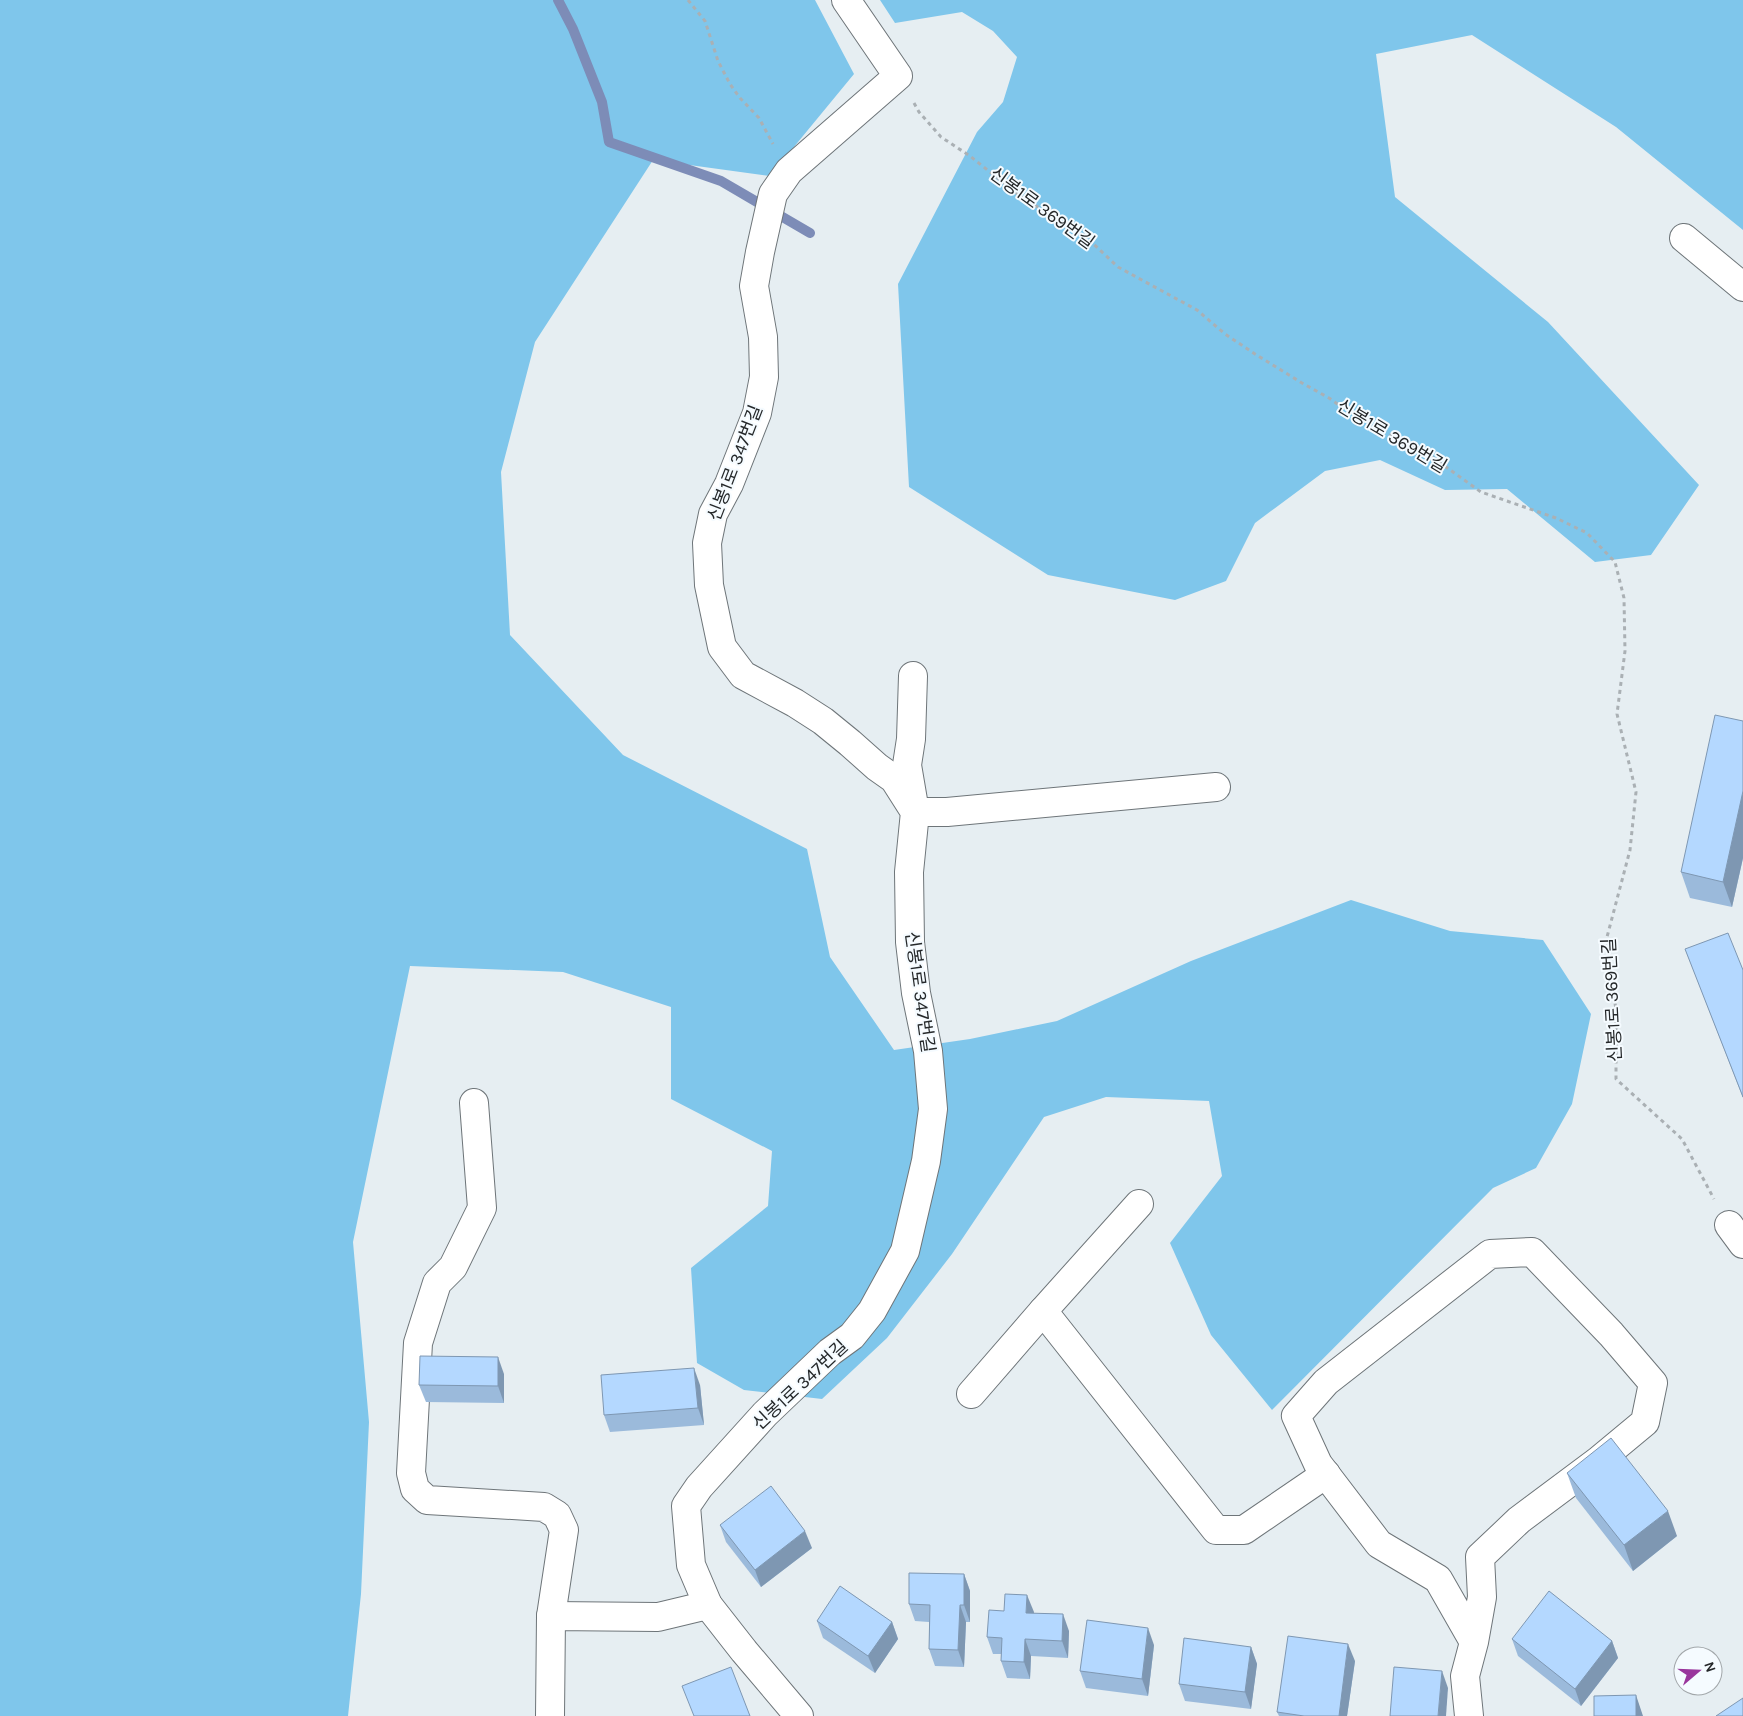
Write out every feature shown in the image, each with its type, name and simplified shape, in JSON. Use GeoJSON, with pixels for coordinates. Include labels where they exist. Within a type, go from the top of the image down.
{"type":"FeatureCollection","features":[{"type":"Feature","properties":{"kind":"street"},"geometry":{"type":"LineString","coordinates":[[788,170],[898,76],[846,0]]}},
{"type":"Feature","properties":{"kind":"street","name":"신봉1로 347번길"},"geometry":{"type":"LineString","coordinates":[[788,170],[773,194],[754,286],[763,337],[764,377],[757,413],[729,484],[713,514],[707,543],[709,585],[722,647],[743,675],[795,703],[823,721],[894,779],[914,812],[910,872],[910,942],[916,993],[928,1051],[934,1109],[924,1171],[905,1251],[872,1311],[852,1336],[830,1352],[765,1414],[699,1487],[686,1506],[691,1565],[708,1605],[799,1716]]}},
{"type":"Feature","properties":{"kind":"street"},"geometry":{"type":"LineString","coordinates":[[1684,238],[1743,287]]}},
{"type":"Feature","properties":{"kind":"street"},"geometry":{"type":"LineString","coordinates":[[913,676],[911,739],[907,765],[914,812],[947,812],[1216,787]]}},
{"type":"Feature","properties":{"kind":"street"},"geometry":{"type":"LineString","coordinates":[[474,1103],[482,1208],[453,1267],[437,1283],[418,1343],[411,1473],[415,1489],[426,1500],[544,1507],[556,1515],[564,1530],[551,1616],[550,1716]]}},
{"type":"Feature","properties":{"kind":"street"},"geometry":{"type":"LineString","coordinates":[[971,1394],[1139,1204]]}},
{"type":"Feature","properties":{"kind":"street"},"geometry":{"type":"LineString","coordinates":[[1469,1716],[1465,1676],[1474,1642],[1482,1597],[1480,1557],[1519,1520],[1598,1461],[1645,1422],[1653,1383],[1611,1334],[1532,1252],[1490,1254],[1326,1382],[1296,1416],[1318,1464],[1379,1544],[1438,1580],[1474,1642]]}},
{"type":"Feature","properties":{"kind":"street"},"geometry":{"type":"LineString","coordinates":[[1043,1311],[1216,1530],[1244,1530],[1326,1474]]}},
{"type":"Feature","properties":{"kind":"street"},"geometry":{"type":"LineString","coordinates":[[551,1616],[658,1617],[708,1605]]}},
{"type":"Feature","properties":{"kind":"path"},"geometry":{"type":"LineString","coordinates":[[688,0],[705,21],[718,61],[730,84],[759,118],[788,170]]}},
{"type":"Feature","properties":{"kind":"path","name":"신봉1로 369번길"},"geometry":{"type":"LineString","coordinates":[[898,76],[919,112],[940,137],[970,156],[1030,204],[1041,208],[1083,234],[1118,267],[1198,310],[1226,334],[1255,354],[1329,398],[1357,418],[1425,452],[1480,492],[1556,518],[1587,533],[1615,562],[1624,598],[1625,651],[1617,714],[1636,792],[1630,850],[1607,937],[1616,1011],[1616,1079],[1682,1139],[1736,1235]]}},
{"type":"Feature","properties":{"kind":"shaded area"},"geometry":{"type":"Polygon","coordinates":[[[0,0],[815,0],[854,74],[770,176],[653,160],[535,342],[501,472],[510,635],[623,755],[807,849],[830,957],[894,1050],[970,1039],[1057,1021],[1191,961],[1351,900],[1450,931],[1543,940],[1591,1014],[1572,1104],[1536,1168],[1493,1188],[1272,1410],[1211,1335],[1170,1243],[1222,1176],[1209,1101],[1106,1097],[1044,1117],[952,1254],[887,1338],[822,1399],[744,1390],[697,1363],[691,1268],[768,1206],[772,1151],[671,1099],[671,1007],[563,972],[410,966],[353,1242],[369,1422],[361,1594],[348,1716],[0,1716],[0,0]]]}},
{"type":"Feature","properties":{"kind":"shaded area"},"geometry":{"type":"Polygon","coordinates":[[[880,0],[1743,0],[1743,230],[1616,127],[1472,35],[1376,54],[1395,197],[1548,322],[1699,485],[1651,555],[1595,562],[1507,489],[1445,490],[1380,460],[1325,471],[1255,523],[1226,581],[1175,600],[1048,575],[909,487],[898,284],[977,132],[1003,102],[1017,57],[993,31],[962,12],[895,23],[880,0]]]}},
{"type":"Feature","properties":{"kind":"building"},"geometry":{"type":"Polygon","coordinates":[[[1715,715],[1743,721],[1743,791],[1723,882],[1681,872],[1715,715]]]}},
{"type":"Feature","properties":{"kind":"building"},"geometry":{"type":"Polygon","coordinates":[[[1728,933],[1743,970],[1743,1097],[1685,949],[1728,933]]]}},
{"type":"Feature","properties":{"kind":"building"},"geometry":{"type":"Polygon","coordinates":[[[420,1356],[498,1357],[498,1386],[419,1385],[420,1356]]]}},
{"type":"Feature","properties":{"kind":"building"},"geometry":{"type":"Polygon","coordinates":[[[694,1368],[698,1408],[604,1415],[601,1375],[694,1368]]]}},
{"type":"Feature","properties":{"kind":"building"},"geometry":{"type":"Polygon","coordinates":[[[1611,1438],[1668,1511],[1624,1545],[1567,1473],[1611,1438]]]}},
{"type":"Feature","properties":{"kind":"building"},"geometry":{"type":"Polygon","coordinates":[[[771,1486],[805,1531],[755,1570],[720,1525],[771,1486]]]}},
{"type":"Feature","properties":{"kind":"building"},"geometry":{"type":"Polygon","coordinates":[[[909,1573],[964,1574],[964,1605],[960,1605],[958,1650],[929,1649],[930,1605],[909,1604],[909,1573]]]}},
{"type":"Feature","properties":{"kind":"building"},"geometry":{"type":"Polygon","coordinates":[[[840,1586],[892,1622],[868,1656],[817,1621],[840,1586]]]}},
{"type":"Feature","properties":{"kind":"building"},"geometry":{"type":"Polygon","coordinates":[[[1549,1591],[1612,1641],[1575,1689],[1512,1639],[1549,1591]]]}},
{"type":"Feature","properties":{"kind":"building"},"geometry":{"type":"Polygon","coordinates":[[[1005,1594],[1027,1595],[1026,1613],[1063,1614],[1062,1641],[1025,1639],[1024,1662],[1001,1661],[1002,1638],[987,1637],[989,1610],[1004,1611],[1005,1594]]]}},
{"type":"Feature","properties":{"kind":"building"},"geometry":{"type":"Polygon","coordinates":[[[1087,1620],[1148,1628],[1142,1679],[1080,1671],[1087,1620]]]}},
{"type":"Feature","properties":{"kind":"building"},"geometry":{"type":"Polygon","coordinates":[[[1288,1636],[1348,1644],[1339,1716],[1304,1716],[1277,1712],[1288,1636]]]}},
{"type":"Feature","properties":{"kind":"building"},"geometry":{"type":"Polygon","coordinates":[[[1184,1638],[1251,1647],[1245,1692],[1179,1684],[1184,1638]]]}},
{"type":"Feature","properties":{"kind":"building"},"geometry":{"type":"Polygon","coordinates":[[[731,1667],[750,1716],[694,1716],[682,1686],[731,1667]]]}},
{"type":"Feature","properties":{"kind":"building"},"geometry":{"type":"Polygon","coordinates":[[[1394,1667],[1442,1671],[1438,1716],[1390,1716],[1394,1667]]]}},
{"type":"Feature","properties":{"kind":"building"},"geometry":{"type":"Polygon","coordinates":[[[1636,1695],[1636,1716],[1594,1716],[1594,1696],[1636,1695]]]}},
{"type":"Feature","properties":{"kind":"building"},"geometry":{"type":"Polygon","coordinates":[[[1743,1698],[1743,1716],[1716,1716],[1743,1698]]]}},
{"type":"Feature","properties":{"kind":"waterway"},"geometry":{"type":"LineString","coordinates":[[558,0],[573,29],[602,102],[609,142],[721,181],[810,233]]}}]}
